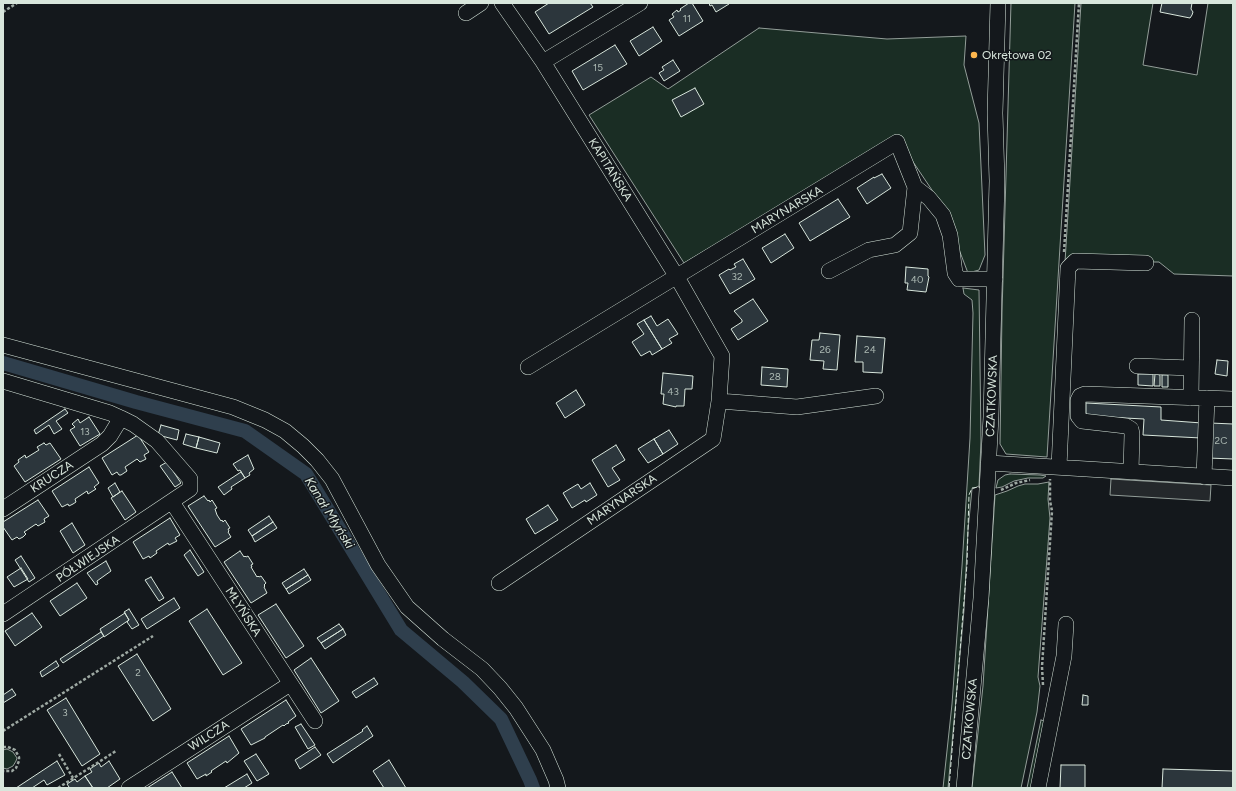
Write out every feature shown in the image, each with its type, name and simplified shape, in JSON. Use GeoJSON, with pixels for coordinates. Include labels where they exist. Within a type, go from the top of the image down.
{"type":"FeatureCollection","features":[{"type":"Feature","properties":{"kind":"street"},"geometry":{"type":"LineString","coordinates":[[466,13],[481,3]]}},
{"type":"Feature","properties":{"kind":"street","name":"KAPITAŃSKA"},"geometry":{"type":"LineString","coordinates":[[502,3],[543,62],[677,277]]}},
{"type":"Feature","properties":{"kind":"street"},"geometry":{"type":"LineString","coordinates":[[543,62],[640,3]]}},
{"type":"Feature","properties":{"kind":"street","name":"CZATKOWSKA"},"geometry":{"type":"LineString","coordinates":[[964,788],[981,598],[989,463],[997,181],[995,113],[998,3]]}},
{"type":"Feature","properties":{"kind":"street","name":"MARYNARSKA"},"geometry":{"type":"LineString","coordinates":[[528,368],[897,142],[915,187]]}},
{"type":"Feature","properties":{"kind":"street"},"geometry":{"type":"LineString","coordinates":[[915,187],[929,198],[943,215],[950,235],[955,273],[959,279],[995,279]]}},
{"type":"Feature","properties":{"kind":"street"},"geometry":{"type":"LineString","coordinates":[[829,271],[869,250],[895,245],[910,233],[915,187]]}},
{"type":"Feature","properties":{"kind":"street"},"geometry":{"type":"LineString","coordinates":[[1053,471],[1068,268],[1075,262],[1146,263]]}},
{"type":"Feature","properties":{"kind":"street","name":"MARYNARSKA"},"geometry":{"type":"LineString","coordinates":[[499,583],[713,440],[719,401],[722,356],[677,277]]}},
{"type":"Feature","properties":{"kind":"street"},"geometry":{"type":"LineString","coordinates":[[1191,398],[1192,320]]}},
{"type":"Feature","properties":{"kind":"street"},"geometry":{"type":"LineString","coordinates":[[3,345],[232,407],[265,420],[285,431],[317,460],[332,479],[378,565],[407,607],[443,639],[482,669],[500,688],[519,713],[543,750],[558,788]]}},
{"type":"Feature","properties":{"kind":"street"},"geometry":{"type":"LineString","coordinates":[[1137,366],[1192,368]]}},
{"type":"Feature","properties":{"kind":"street"},"geometry":{"type":"LineString","coordinates":[[3,381],[110,413],[121,418]]}},
{"type":"Feature","properties":{"kind":"street"},"geometry":{"type":"LineString","coordinates":[[1131,472],[1131,429],[1126,426],[1082,422],[1078,416],[1078,400],[1080,396],[1085,394],[1233,399]]}},
{"type":"Feature","properties":{"kind":"street"},"geometry":{"type":"LineString","coordinates":[[719,401],[797,407],[876,396]]}},
{"type":"Feature","properties":{"kind":"street"},"geometry":{"type":"LineString","coordinates":[[1204,477],[1207,398]]}},
{"type":"Feature","properties":{"kind":"street","name":"KRUCZA"},"geometry":{"type":"LineString","coordinates":[[3,509],[102,444],[110,436],[121,418]]}},
{"type":"Feature","properties":{"kind":"street","name":"PÓŁWIEJSKA"},"geometry":{"type":"LineString","coordinates":[[3,614],[190,489],[190,479],[157,441],[133,424],[121,418]]}},
{"type":"Feature","properties":{"kind":"street"},"geometry":{"type":"LineString","coordinates":[[989,463],[1053,471],[1131,472],[1233,478]]}},
{"type":"Feature","properties":{"kind":"street","name":"MŁYŃSKA"},"geometry":{"type":"LineString","coordinates":[[172,502],[315,721]]}},
{"type":"Feature","properties":{"kind":"street"},"geometry":{"type":"LineString","coordinates":[[1038,788],[1064,656],[1066,624]]}},
{"type":"Feature","properties":{"kind":"street","name":"WILCZA"},"geometry":{"type":"LineString","coordinates":[[129,788],[290,684]]}},
{"type":"Feature","properties":{"kind":"path"},"geometry":{"type":"LineString","coordinates":[[3,12],[17,3]]}},
{"type":"Feature","properties":{"kind":"path"},"geometry":{"type":"LineString","coordinates":[[1064,254],[1079,3]]}},
{"type":"Feature","properties":{"kind":"path"},"geometry":{"type":"LineString","coordinates":[[1042,482],[1053,471]]}},
{"type":"Feature","properties":{"kind":"path"},"geometry":{"type":"LineString","coordinates":[[1042,688],[1052,511],[1050,501],[1053,471]]}},
{"type":"Feature","properties":{"kind":"path"},"geometry":{"type":"LineString","coordinates":[[987,490],[1001,490],[1016,483],[1029,480],[1036,481]]}},
{"type":"Feature","properties":{"kind":"path"},"geometry":{"type":"LineString","coordinates":[[3,731],[153,636]]}},
{"type":"Feature","properties":{"kind":"path"},"geometry":{"type":"LineString","coordinates":[[3,747],[8,746],[15,750],[19,757],[19,761],[18,765],[12,771],[3,771]]}},
{"type":"Feature","properties":{"kind":"path"},"geometry":{"type":"LineString","coordinates":[[58,788],[116,752]]}},
{"type":"Feature","properties":{"kind":"path"},"geometry":{"type":"LineString","coordinates":[[59,754],[74,778]]}},
{"type":"Feature","properties":{"kind":"green space"},"geometry":{"type":"Polygon","coordinates":[[[1011,3],[1075,3],[1047,457],[1006,454],[1000,444],[1002,313],[1011,3]]]}},
{"type":"Feature","properties":{"kind":"green space"},"geometry":{"type":"Polygon","coordinates":[[[1081,3],[1153,3],[1143,65],[1197,75],[1208,3],[1233,3],[1233,276],[1174,274],[1159,262],[1065,262],[1081,3]]]}},
{"type":"Feature","properties":{"kind":"green space"},"geometry":{"type":"Polygon","coordinates":[[[759,28],[887,39],[966,36],[964,65],[979,123],[985,255],[979,270],[968,273],[942,205],[897,138],[684,263],[589,115],[651,77],[668,89],[759,28]]]}},
{"type":"Feature","properties":{"kind":"green space"},"geometry":{"type":"Polygon","coordinates":[[[963,288],[979,290],[981,441],[979,486],[972,489],[968,530],[964,610],[948,788],[943,788],[952,704],[970,438],[973,313],[972,300],[964,294],[963,288]]]}},
{"type":"Feature","properties":{"kind":"green space"},"geometry":{"type":"Polygon","coordinates":[[[1005,475],[1046,476],[1043,478],[1028,478],[1014,481],[1002,487],[996,488],[998,480],[1005,475]]]}},
{"type":"Feature","properties":{"kind":"green space"},"geometry":{"type":"Polygon","coordinates":[[[1049,482],[1048,499],[1050,518],[1038,677],[1040,686],[1037,712],[1021,788],[972,788],[983,686],[995,495],[1025,484],[1049,482]]]}},
{"type":"Feature","properties":{"kind":"green space"},"geometry":{"type":"Polygon","coordinates":[[[1041,720],[1048,722],[1033,788],[1027,788],[1041,720]]]}},
{"type":"Feature","properties":{"kind":"green space"},"geometry":{"type":"Polygon","coordinates":[[[7,749],[13,752],[17,758],[13,766],[7,769],[3,768],[3,750],[7,749]]]}},
{"type":"Feature","properties":{"kind":"shaded area"},"geometry":{"type":"Polygon","coordinates":[[[1111,479],[1211,485],[1210,501],[1110,495],[1111,479]]]}},
{"type":"Feature","properties":{"kind":"building"},"geometry":{"type":"Polygon","coordinates":[[[549,3],[590,3],[593,7],[549,34],[535,12],[549,3]]]}},
{"type":"Feature","properties":{"kind":"building"},"geometry":{"type":"Polygon","coordinates":[[[689,3],[692,3],[703,21],[679,36],[669,20],[674,17],[672,14],[677,10],[678,12],[689,3]]]}},
{"type":"Feature","properties":{"kind":"building"},"geometry":{"type":"Polygon","coordinates":[[[709,3],[728,3],[729,4],[716,12],[709,3]]]}},
{"type":"Feature","properties":{"kind":"building"},"geometry":{"type":"Polygon","coordinates":[[[1162,3],[1192,3],[1192,15],[1190,18],[1160,12],[1162,3]]]}},
{"type":"Feature","properties":{"kind":"building"},"geometry":{"type":"Polygon","coordinates":[[[653,27],[662,41],[639,56],[630,41],[653,27]]]}},
{"type":"Feature","properties":{"kind":"building"},"geometry":{"type":"Polygon","coordinates":[[[615,45],[627,64],[583,90],[572,71],[615,45]]]}},
{"type":"Feature","properties":{"kind":"building"},"geometry":{"type":"Polygon","coordinates":[[[673,60],[680,71],[664,81],[659,73],[664,70],[662,67],[673,60]]]}},
{"type":"Feature","properties":{"kind":"building"},"geometry":{"type":"Polygon","coordinates":[[[695,88],[704,104],[681,117],[672,100],[695,88]]]}},
{"type":"Feature","properties":{"kind":"building"},"geometry":{"type":"Polygon","coordinates":[[[882,174],[891,188],[867,204],[857,188],[874,177],[882,174]]]}},
{"type":"Feature","properties":{"kind":"building"},"geometry":{"type":"Polygon","coordinates":[[[838,199],[850,217],[810,241],[799,223],[838,199]]]}},
{"type":"Feature","properties":{"kind":"building"},"geometry":{"type":"Polygon","coordinates":[[[785,234],[794,248],[771,263],[762,248],[785,234]]]}},
{"type":"Feature","properties":{"kind":"building"},"geometry":{"type":"Polygon","coordinates":[[[743,259],[755,279],[730,294],[719,275],[736,267],[734,264],[743,259]]]}},
{"type":"Feature","properties":{"kind":"building"},"geometry":{"type":"Polygon","coordinates":[[[906,267],[928,269],[929,277],[926,292],[907,290],[908,283],[905,283],[906,267]]]}},
{"type":"Feature","properties":{"kind":"building"},"geometry":{"type":"Polygon","coordinates":[[[753,299],[768,321],[738,340],[731,329],[742,322],[742,320],[734,311],[753,299]]]}},
{"type":"Feature","properties":{"kind":"building"},"geometry":{"type":"Polygon","coordinates":[[[651,316],[657,326],[668,319],[678,334],[669,339],[672,343],[662,349],[644,320],[651,316]]]}},
{"type":"Feature","properties":{"kind":"building"},"geometry":{"type":"Polygon","coordinates":[[[644,320],[662,349],[652,355],[650,351],[641,356],[632,342],[644,334],[637,324],[644,320]]]}},
{"type":"Feature","properties":{"kind":"building"},"geometry":{"type":"Polygon","coordinates":[[[820,333],[840,335],[837,370],[823,369],[824,361],[810,360],[812,340],[819,340],[820,333]]]}},
{"type":"Feature","properties":{"kind":"building"},"geometry":{"type":"Polygon","coordinates":[[[857,336],[885,338],[882,373],[863,372],[863,362],[855,362],[857,336]]]}},
{"type":"Feature","properties":{"kind":"building"},"geometry":{"type":"Polygon","coordinates":[[[1217,360],[1228,361],[1227,376],[1215,374],[1217,360]]]}},
{"type":"Feature","properties":{"kind":"building"},"geometry":{"type":"Polygon","coordinates":[[[762,367],[788,369],[787,387],[761,385],[762,367]]]}},
{"type":"Feature","properties":{"kind":"building"},"geometry":{"type":"Polygon","coordinates":[[[663,373],[693,376],[692,389],[685,389],[684,406],[676,407],[663,404],[664,394],[661,394],[663,373]]]}},
{"type":"Feature","properties":{"kind":"building"},"geometry":{"type":"Polygon","coordinates":[[[1138,374],[1153,374],[1153,386],[1138,385],[1138,374]]]}},
{"type":"Feature","properties":{"kind":"building"},"geometry":{"type":"Polygon","coordinates":[[[1155,374],[1160,375],[1160,386],[1154,386],[1155,374]]]}},
{"type":"Feature","properties":{"kind":"building"},"geometry":{"type":"Polygon","coordinates":[[[1162,375],[1168,375],[1168,387],[1162,387],[1162,375]]]}},
{"type":"Feature","properties":{"kind":"building"},"geometry":{"type":"Polygon","coordinates":[[[576,390],[585,405],[565,418],[556,403],[576,390]]]}},
{"type":"Feature","properties":{"kind":"building"},"geometry":{"type":"Polygon","coordinates":[[[1086,403],[1161,407],[1161,420],[1202,423],[1201,438],[1143,435],[1144,419],[1086,416],[1086,403]]]}},
{"type":"Feature","properties":{"kind":"building"},"geometry":{"type":"Polygon","coordinates":[[[65,409],[68,413],[56,421],[62,429],[54,434],[49,425],[36,434],[34,430],[65,409]]]}},
{"type":"Feature","properties":{"kind":"building"},"geometry":{"type":"Polygon","coordinates":[[[89,417],[100,434],[80,446],[70,430],[75,427],[72,424],[78,419],[80,423],[89,417]]]}},
{"type":"Feature","properties":{"kind":"building"},"geometry":{"type":"Polygon","coordinates":[[[1210,423],[1233,424],[1233,459],[1208,458],[1210,423]]]}},
{"type":"Feature","properties":{"kind":"building"},"geometry":{"type":"Polygon","coordinates":[[[161,425],[179,430],[177,440],[158,435],[161,425]]]}},
{"type":"Feature","properties":{"kind":"building"},"geometry":{"type":"Polygon","coordinates":[[[669,430],[678,444],[663,454],[654,439],[669,430]]]}},
{"type":"Feature","properties":{"kind":"building"},"geometry":{"type":"Polygon","coordinates":[[[186,434],[199,437],[196,448],[183,444],[186,434]]]}},
{"type":"Feature","properties":{"kind":"building"},"geometry":{"type":"Polygon","coordinates":[[[138,435],[149,452],[144,455],[146,459],[140,462],[137,459],[125,467],[127,471],[121,475],[117,472],[112,475],[102,458],[138,435]]]}},
{"type":"Feature","properties":{"kind":"building"},"geometry":{"type":"Polygon","coordinates":[[[199,437],[220,443],[217,453],[196,448],[199,437]]]}},
{"type":"Feature","properties":{"kind":"building"},"geometry":{"type":"Polygon","coordinates":[[[654,439],[663,454],[648,463],[638,449],[654,439]]]}},
{"type":"Feature","properties":{"kind":"building"},"geometry":{"type":"Polygon","coordinates":[[[44,443],[46,445],[50,443],[61,459],[25,482],[14,466],[19,462],[18,460],[25,455],[26,458],[39,450],[37,447],[44,443]]]}},
{"type":"Feature","properties":{"kind":"building"},"geometry":{"type":"Polygon","coordinates":[[[616,445],[625,460],[612,468],[620,480],[608,487],[592,460],[616,445]]]}},
{"type":"Feature","properties":{"kind":"building"},"geometry":{"type":"Polygon","coordinates":[[[248,455],[254,469],[249,473],[250,475],[245,478],[240,470],[238,471],[233,464],[248,455]]]}},
{"type":"Feature","properties":{"kind":"building"},"geometry":{"type":"Polygon","coordinates":[[[167,462],[181,483],[175,487],[160,466],[167,462]]]}},
{"type":"Feature","properties":{"kind":"building"},"geometry":{"type":"Polygon","coordinates":[[[89,467],[99,483],[94,487],[96,489],[88,494],[87,491],[75,499],[76,502],[73,504],[69,506],[68,504],[62,507],[52,491],[89,467]]]}},
{"type":"Feature","properties":{"kind":"building"},"geometry":{"type":"Polygon","coordinates":[[[241,472],[245,478],[231,487],[232,489],[224,495],[218,487],[241,472]]]}},
{"type":"Feature","properties":{"kind":"building"},"geometry":{"type":"Polygon","coordinates":[[[115,483],[120,492],[113,497],[108,488],[115,483]]]}},
{"type":"Feature","properties":{"kind":"building"},"geometry":{"type":"Polygon","coordinates":[[[590,483],[597,495],[572,508],[563,493],[578,484],[581,489],[590,483]]]}},
{"type":"Feature","properties":{"kind":"building"},"geometry":{"type":"Polygon","coordinates":[[[122,491],[136,512],[125,520],[111,498],[122,491]]]}},
{"type":"Feature","properties":{"kind":"building"},"geometry":{"type":"Polygon","coordinates":[[[204,496],[210,502],[212,500],[217,508],[215,509],[217,515],[221,521],[222,520],[223,522],[225,520],[230,528],[228,529],[228,532],[231,537],[215,547],[188,506],[204,496]]]}},
{"type":"Feature","properties":{"kind":"building"},"geometry":{"type":"Polygon","coordinates":[[[38,500],[49,516],[44,519],[45,522],[38,526],[36,524],[24,532],[26,534],[23,537],[19,539],[17,537],[12,540],[3,527],[3,522],[38,500]]]}},
{"type":"Feature","properties":{"kind":"building"},"geometry":{"type":"Polygon","coordinates":[[[548,505],[558,520],[535,534],[526,519],[548,505]]]}},
{"type":"Feature","properties":{"kind":"building"},"geometry":{"type":"Polygon","coordinates":[[[269,516],[273,522],[252,536],[248,530],[269,516]]]}},
{"type":"Feature","properties":{"kind":"building"},"geometry":{"type":"Polygon","coordinates":[[[170,518],[180,535],[175,538],[177,541],[169,545],[168,543],[156,551],[157,553],[150,558],[149,556],[143,559],[133,542],[170,518]]]}},
{"type":"Feature","properties":{"kind":"building"},"geometry":{"type":"Polygon","coordinates":[[[273,522],[277,528],[255,542],[252,536],[273,522]]]}},
{"type":"Feature","properties":{"kind":"building"},"geometry":{"type":"Polygon","coordinates":[[[72,523],[85,545],[73,553],[60,531],[72,523]]]}},
{"type":"Feature","properties":{"kind":"building"},"geometry":{"type":"Polygon","coordinates":[[[190,550],[204,572],[198,576],[184,555],[190,550]]]}},
{"type":"Feature","properties":{"kind":"building"},"geometry":{"type":"Polygon","coordinates":[[[240,551],[244,557],[248,556],[253,564],[251,567],[257,577],[261,576],[266,583],[264,587],[267,593],[251,603],[224,562],[240,551]]]}},
{"type":"Feature","properties":{"kind":"building"},"geometry":{"type":"Polygon","coordinates":[[[21,556],[35,578],[29,582],[15,560],[21,556]]]}},
{"type":"Feature","properties":{"kind":"building"},"geometry":{"type":"Polygon","coordinates":[[[106,561],[111,571],[97,581],[98,584],[96,585],[87,573],[106,561]]]}},
{"type":"Feature","properties":{"kind":"building"},"geometry":{"type":"Polygon","coordinates":[[[21,568],[28,579],[14,587],[7,577],[21,568]]]}},
{"type":"Feature","properties":{"kind":"building"},"geometry":{"type":"Polygon","coordinates":[[[304,569],[308,575],[286,589],[282,583],[304,569]]]}},
{"type":"Feature","properties":{"kind":"building"},"geometry":{"type":"Polygon","coordinates":[[[308,575],[311,580],[289,594],[286,589],[308,575]]]}},
{"type":"Feature","properties":{"kind":"building"},"geometry":{"type":"Polygon","coordinates":[[[151,577],[164,598],[159,601],[145,580],[151,577]]]}},
{"type":"Feature","properties":{"kind":"building"},"geometry":{"type":"Polygon","coordinates":[[[77,583],[87,598],[60,616],[50,601],[77,583]]]}},
{"type":"Feature","properties":{"kind":"building"},"geometry":{"type":"Polygon","coordinates":[[[174,598],[180,608],[147,629],[141,619],[174,598]]]}},
{"type":"Feature","properties":{"kind":"building"},"geometry":{"type":"Polygon","coordinates":[[[276,604],[304,646],[286,658],[258,615],[276,604]]]}},
{"type":"Feature","properties":{"kind":"building"},"geometry":{"type":"Polygon","coordinates":[[[129,609],[139,625],[132,629],[127,622],[129,620],[124,612],[129,609]]]}},
{"type":"Feature","properties":{"kind":"building"},"geometry":{"type":"Polygon","coordinates":[[[207,609],[242,663],[223,675],[189,621],[207,609]]]}},
{"type":"Feature","properties":{"kind":"building"},"geometry":{"type":"Polygon","coordinates":[[[32,613],[42,627],[15,646],[5,631],[32,613]]]}},
{"type":"Feature","properties":{"kind":"building"},"geometry":{"type":"Polygon","coordinates":[[[125,613],[129,620],[104,637],[100,629],[125,613]]]}},
{"type":"Feature","properties":{"kind":"building"},"geometry":{"type":"Polygon","coordinates":[[[339,624],[343,629],[321,643],[317,638],[339,624]]]}},
{"type":"Feature","properties":{"kind":"building"},"geometry":{"type":"Polygon","coordinates":[[[343,629],[346,635],[325,649],[321,643],[343,629]]]}},
{"type":"Feature","properties":{"kind":"building"},"geometry":{"type":"Polygon","coordinates":[[[101,632],[104,636],[63,663],[60,659],[101,632]]]}},
{"type":"Feature","properties":{"kind":"building"},"geometry":{"type":"Polygon","coordinates":[[[137,654],[171,709],[153,721],[118,666],[137,654]]]}},
{"type":"Feature","properties":{"kind":"building"},"geometry":{"type":"Polygon","coordinates":[[[311,658],[339,701],[321,713],[294,670],[311,658]]]}},
{"type":"Feature","properties":{"kind":"building"},"geometry":{"type":"Polygon","coordinates":[[[56,661],[59,666],[42,677],[40,672],[56,661]]]}},
{"type":"Feature","properties":{"kind":"building"},"geometry":{"type":"Polygon","coordinates":[[[374,678],[378,684],[356,698],[352,692],[374,678]]]}},
{"type":"Feature","properties":{"kind":"building"},"geometry":{"type":"Polygon","coordinates":[[[12,689],[16,695],[3,703],[3,695],[12,689]]]}},
{"type":"Feature","properties":{"kind":"building"},"geometry":{"type":"Polygon","coordinates":[[[1083,695],[1088,696],[1088,705],[1082,705],[1083,695]]]}},
{"type":"Feature","properties":{"kind":"building"},"geometry":{"type":"Polygon","coordinates":[[[66,698],[100,754],[82,766],[47,710],[66,698]]]}},
{"type":"Feature","properties":{"kind":"building"},"geometry":{"type":"Polygon","coordinates":[[[286,700],[296,716],[288,722],[289,723],[284,726],[283,725],[265,738],[251,745],[241,729],[286,700]]]}},
{"type":"Feature","properties":{"kind":"building"},"geometry":{"type":"Polygon","coordinates":[[[301,724],[315,745],[308,749],[295,727],[301,724]]]}},
{"type":"Feature","properties":{"kind":"building"},"geometry":{"type":"Polygon","coordinates":[[[367,726],[373,736],[333,763],[327,754],[363,731],[362,730],[367,726]]]}},
{"type":"Feature","properties":{"kind":"building"},"geometry":{"type":"Polygon","coordinates":[[[229,736],[239,753],[227,763],[226,761],[206,776],[206,774],[197,779],[187,763],[229,736]]]}},
{"type":"Feature","properties":{"kind":"building"},"geometry":{"type":"Polygon","coordinates":[[[315,747],[321,755],[300,769],[295,760],[315,747]]]}},
{"type":"Feature","properties":{"kind":"building"},"geometry":{"type":"Polygon","coordinates":[[[256,754],[269,774],[257,781],[244,761],[256,754]]]}},
{"type":"Feature","properties":{"kind":"building"},"geometry":{"type":"Polygon","coordinates":[[[389,760],[406,788],[384,788],[373,771],[389,760]]]}},
{"type":"Feature","properties":{"kind":"building"},"geometry":{"type":"Polygon","coordinates":[[[57,761],[65,775],[47,785],[44,780],[32,788],[16,788],[57,761]]]}},
{"type":"Feature","properties":{"kind":"building"},"geometry":{"type":"Polygon","coordinates":[[[109,761],[120,779],[107,788],[93,788],[85,776],[92,772],[90,769],[99,763],[101,767],[109,761]]]}},
{"type":"Feature","properties":{"kind":"building"},"geometry":{"type":"Polygon","coordinates":[[[1061,765],[1085,765],[1085,788],[1060,788],[1061,765]]]}},
{"type":"Feature","properties":{"kind":"building"},"geometry":{"type":"Polygon","coordinates":[[[1163,769],[1233,771],[1233,788],[1162,788],[1163,769]]]}},
{"type":"Feature","properties":{"kind":"building"},"geometry":{"type":"Polygon","coordinates":[[[172,772],[182,788],[147,788],[172,772]]]}},
{"type":"Feature","properties":{"kind":"building"},"geometry":{"type":"Polygon","coordinates":[[[247,774],[252,783],[244,788],[224,788],[247,774]]]}},
{"type":"Feature","properties":{"kind":"building"},"geometry":{"type":"Polygon","coordinates":[[[85,776],[93,788],[67,788],[69,787],[67,784],[75,779],[77,782],[85,776]]]}},
{"type":"Feature","properties":{"kind":"waterway","name":"Kanał Młyński"},"geometry":{"type":"LineString","coordinates":[[3,363],[136,402],[245,431],[306,474],[401,630],[463,682],[501,719],[533,788]]}},
{"type":"Feature","properties":{"kind":"fence"},"geometry":{"type":"LineString","coordinates":[[949,788],[967,564],[969,495],[972,488],[980,487]]}},
{"type":"Feature","properties":{"kind":"place","name":"Okrętowa 02"},"geometry":{"type":"Point","coordinates":[974,55]}}]}
